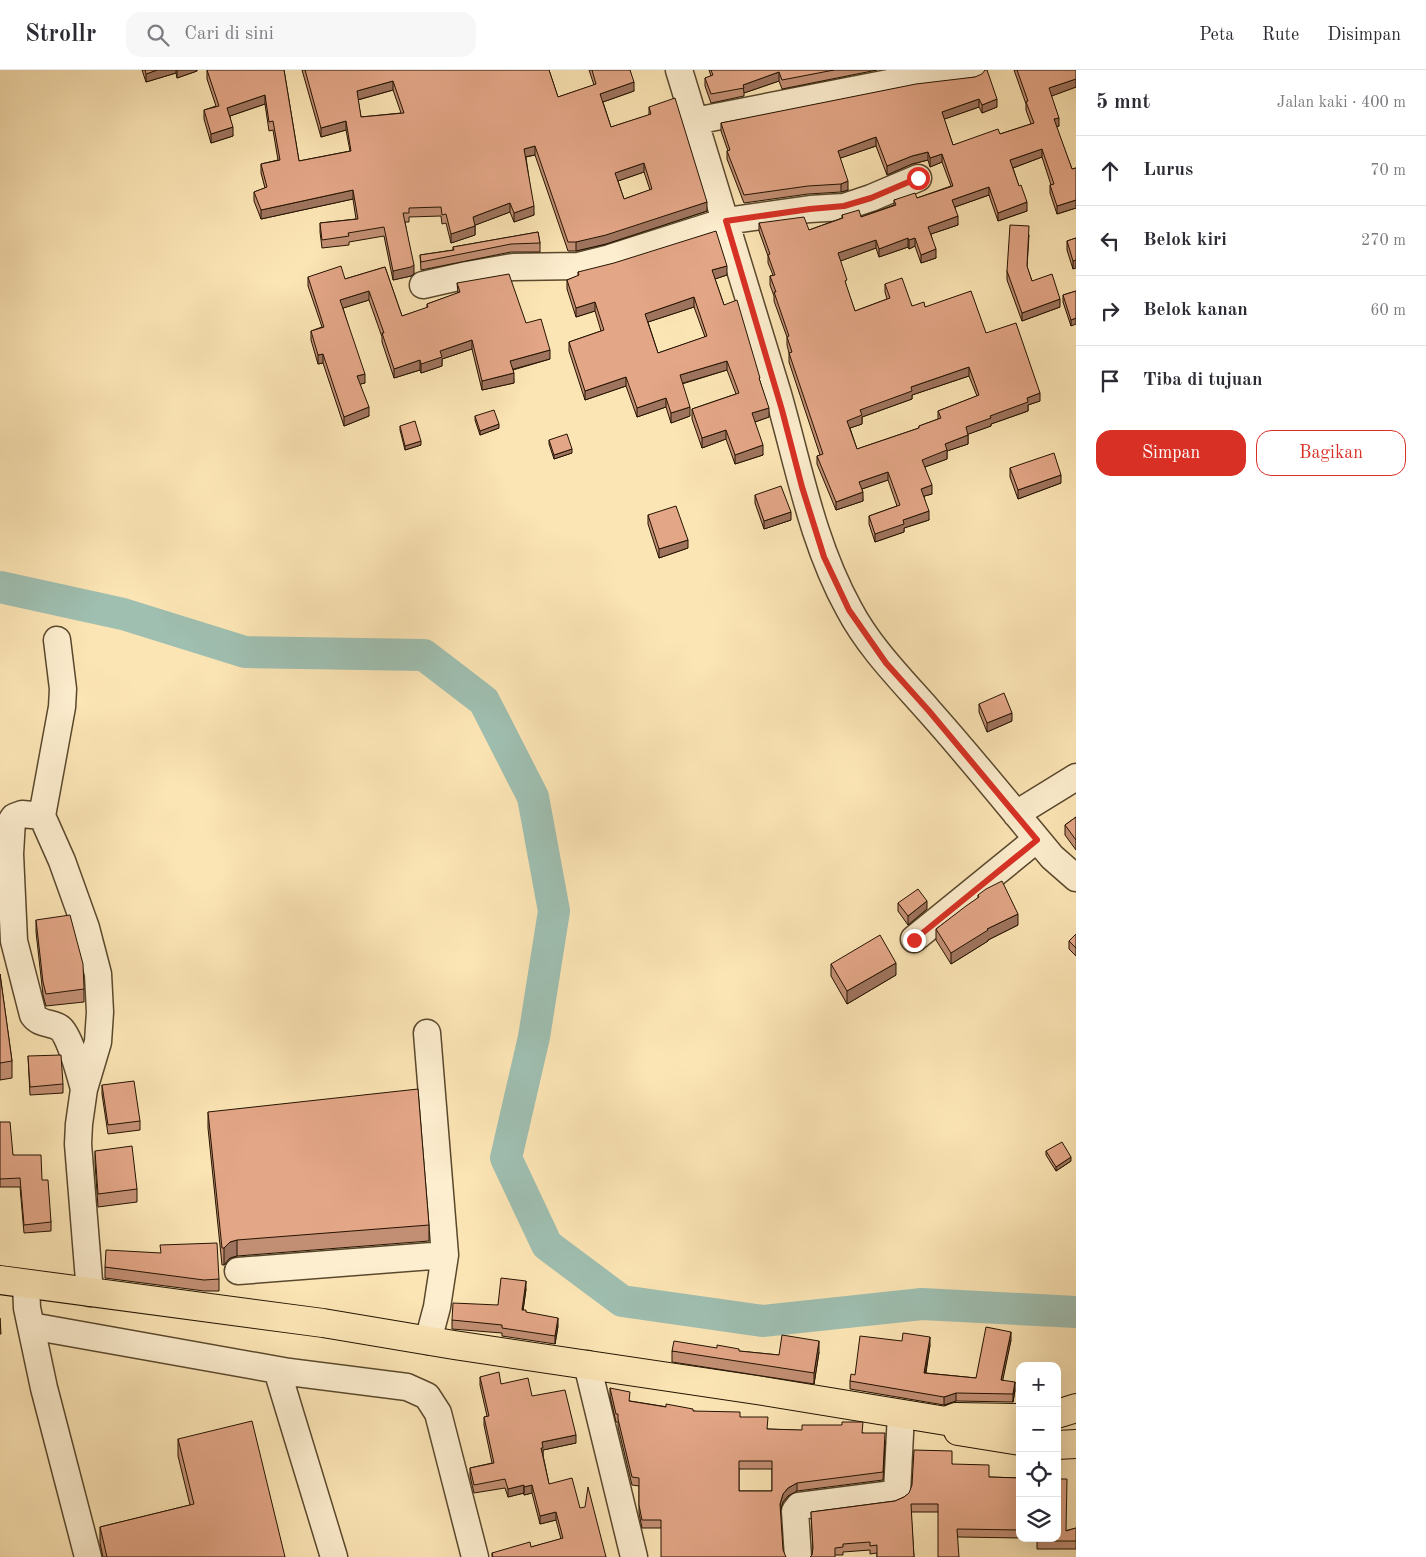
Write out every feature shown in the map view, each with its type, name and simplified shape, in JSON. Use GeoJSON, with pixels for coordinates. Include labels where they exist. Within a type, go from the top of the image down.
{"type":"FeatureCollection","features":[{"type":"Feature","properties":{"kind":"highway"},"geometry":{"type":"LineString","coordinates":[[13,1282],[323,1323],[428,1341],[763,1391],[946,1422],[955,1431],[1016,1440]]}},
{"type":"Feature","properties":{"kind":"highway"},"geometry":{"type":"LineString","coordinates":[[1061,1413],[1076,1408]]}},
{"type":"Feature","properties":{"kind":"highway"},"geometry":{"type":"LineString","coordinates":[[946,1422],[956,1417],[1016,1418]]}},
{"type":"Feature","properties":{"kind":"highway"},"geometry":{"type":"LineString","coordinates":[[1061,1445],[1076,1444]]}},
{"type":"Feature","properties":{"kind":"street"},"geometry":{"type":"LineString","coordinates":[[679,70],[726,221],[782,410],[802,487],[824,557],[849,610],[886,663],[1052,857],[1076,878]]}},
{"type":"Feature","properties":{"kind":"street"},"geometry":{"type":"LineString","coordinates":[[695,121],[914,78],[973,70]]}},
{"type":"Feature","properties":{"kind":"street"},"geometry":{"type":"LineString","coordinates":[[423,285],[513,267],[578,266],[610,258],[726,221],[844,206],[871,198],[918,178]]}},
{"type":"Feature","properties":{"kind":"street"},"geometry":{"type":"LineString","coordinates":[[57,640],[63,689],[62,707],[42,816],[74,891],[86,928],[98,974],[100,1012],[98,1042],[84,1090],[78,1144],[90,1293]]}},
{"type":"Feature","properties":{"kind":"street"},"geometry":{"type":"LineString","coordinates":[[1016,814],[1076,777]]}},
{"type":"Feature","properties":{"kind":"street"},"geometry":{"type":"LineString","coordinates":[[42,816],[22,814],[14,816],[12,820],[10,854],[14,940],[33,1015],[41,1022],[58,1027],[64,1032],[70,1044],[84,1090]]}},
{"type":"Feature","properties":{"kind":"street"},"geometry":{"type":"LineString","coordinates":[[914,940],[1037,840]]}},
{"type":"Feature","properties":{"kind":"street"},"geometry":{"type":"LineString","coordinates":[[427,1033],[445,1254],[437,1307],[428,1341]]}},
{"type":"Feature","properties":{"kind":"street"},"geometry":{"type":"LineString","coordinates":[[238,1272],[445,1254]]}},
{"type":"Feature","properties":{"kind":"street"},"geometry":{"type":"LineString","coordinates":[[13,1282],[26,1298],[44,1388],[88,1557]]}},
{"type":"Feature","properties":{"kind":"street"},"geometry":{"type":"LineString","coordinates":[[31,1326],[276,1370],[407,1387],[427,1396],[438,1413],[475,1557]]}},
{"type":"Feature","properties":{"kind":"street"},"geometry":{"type":"LineString","coordinates":[[587,1364],[634,1557]]}},
{"type":"Feature","properties":{"kind":"street"},"geometry":{"type":"LineString","coordinates":[[276,1370],[334,1557]]}},
{"type":"Feature","properties":{"kind":"street"},"geometry":{"type":"LineString","coordinates":[[798,1557],[794,1511],[796,1508],[897,1492],[901,1414]]}},
{"type":"Feature","properties":{"kind":"building"},"geometry":{"type":"Polygon","coordinates":[[[145,70],[157,70],[146,74],[145,70]]]}},
{"type":"Feature","properties":{"kind":"building"},"geometry":{"type":"Polygon","coordinates":[[[207,70],[284,70],[299,161],[351,151],[346,121],[321,128],[305,70],[549,70],[558,97],[596,84],[592,70],[630,70],[634,82],[600,94],[611,127],[651,114],[649,107],[675,98],[707,202],[606,235],[568,242],[535,146],[524,149],[534,206],[514,213],[510,203],[473,217],[475,226],[451,234],[446,214],[442,215],[441,207],[409,208],[409,213],[403,213],[414,265],[393,271],[384,227],[348,233],[349,236],[322,240],[320,223],[358,219],[353,190],[261,210],[254,192],[267,187],[261,164],[280,160],[273,121],[269,122],[265,95],[227,108],[233,127],[211,134],[204,110],[219,106],[207,70]],[[393,81],[357,91],[361,117],[404,113],[393,81]],[[644,163],[615,173],[624,199],[652,189],[644,163]]]}},
{"type":"Feature","properties":{"kind":"building"},"geometry":{"type":"Polygon","coordinates":[[[711,70],[834,70],[782,80],[779,72],[743,85],[744,88],[711,94],[705,78],[713,75],[711,70]]]}},
{"type":"Feature","properties":{"kind":"building"},"geometry":{"type":"Polygon","coordinates":[[[987,70],[997,99],[982,105],[979,99],[942,112],[953,145],[998,129],[1000,134],[1034,123],[1017,70],[1076,70],[1076,79],[1049,88],[1059,118],[1054,119],[1072,169],[1076,168],[1076,200],[1057,206],[1050,185],[1054,184],[1042,149],[1010,160],[1027,202],[998,213],[989,187],[952,200],[958,216],[928,227],[936,249],[921,255],[915,238],[909,240],[908,238],[879,249],[876,240],[838,253],[855,311],[890,298],[885,284],[902,278],[912,306],[924,302],[925,307],[971,291],[986,333],[1016,323],[1040,393],[1027,398],[1028,402],[966,427],[968,435],[945,444],[947,450],[922,460],[932,485],[921,489],[929,511],[903,520],[904,524],[875,534],[869,516],[900,505],[888,472],[859,482],[863,492],[836,502],[817,456],[823,454],[789,353],[792,352],[787,337],[789,336],[770,276],[775,275],[759,223],[804,217],[809,230],[843,218],[842,215],[859,210],[861,217],[896,205],[894,200],[915,193],[917,198],[953,186],[942,154],[930,158],[928,152],[887,166],[876,137],[838,151],[848,181],[841,184],[808,186],[744,195],[727,151],[730,150],[721,123],[916,84],[975,77],[987,70]],[[969,367],[911,387],[912,391],[860,410],[862,415],[847,421],[857,449],[919,428],[919,426],[941,418],[938,411],[979,395],[969,367]]]}},
{"type":"Feature","properties":{"kind":"building"},"geometry":{"type":"Polygon","coordinates":[[[1010,225],[1029,226],[1027,266],[1032,281],[1052,274],[1060,299],[1022,313],[1007,271],[1010,225]]]}},
{"type":"Feature","properties":{"kind":"building"},"geometry":{"type":"Polygon","coordinates":[[[716,231],[727,266],[712,270],[724,305],[737,300],[769,408],[752,413],[763,445],[735,455],[726,430],[702,438],[692,409],[739,393],[727,361],[680,375],[690,407],[671,413],[666,398],[637,408],[626,377],[585,391],[569,342],[604,330],[595,302],[576,308],[567,280],[579,275],[578,272],[614,263],[716,231]],[[694,297],[645,314],[658,353],[707,336],[694,297]]]}},
{"type":"Feature","properties":{"kind":"building"},"geometry":{"type":"Polygon","coordinates":[[[538,232],[540,243],[511,244],[421,262],[420,255],[454,250],[453,247],[538,232]]]}},
{"type":"Feature","properties":{"kind":"building"},"geometry":{"type":"Polygon","coordinates":[[[1076,238],[1076,260],[1073,261],[1067,241],[1076,238]]]}},
{"type":"Feature","properties":{"kind":"building"},"geometry":{"type":"Polygon","coordinates":[[[341,266],[345,279],[385,267],[402,316],[428,307],[427,304],[460,292],[457,283],[509,274],[526,323],[541,319],[550,350],[510,361],[514,373],[482,381],[472,340],[440,351],[442,357],[421,364],[420,360],[394,369],[369,291],[340,300],[365,374],[357,376],[369,407],[344,417],[323,354],[318,355],[311,331],[324,327],[308,277],[341,266]]]}},
{"type":"Feature","properties":{"kind":"building"},"geometry":{"type":"Polygon","coordinates":[[[1076,291],[1076,318],[1071,320],[1063,295],[1076,291]]]}},
{"type":"Feature","properties":{"kind":"building"},"geometry":{"type":"Polygon","coordinates":[[[494,410],[499,424],[480,431],[475,416],[494,410]]]}},
{"type":"Feature","properties":{"kind":"building"},"geometry":{"type":"Polygon","coordinates":[[[415,421],[421,441],[405,446],[400,426],[415,421]]]}},
{"type":"Feature","properties":{"kind":"building"},"geometry":{"type":"Polygon","coordinates":[[[567,434],[572,449],[554,455],[549,440],[567,434]]]}},
{"type":"Feature","properties":{"kind":"building"},"geometry":{"type":"Polygon","coordinates":[[[1054,453],[1061,475],[1018,490],[1010,468],[1054,453]]]}},
{"type":"Feature","properties":{"kind":"building"},"geometry":{"type":"Polygon","coordinates":[[[781,486],[791,512],[764,521],[755,495],[781,486]]]}},
{"type":"Feature","properties":{"kind":"building"},"geometry":{"type":"Polygon","coordinates":[[[676,506],[688,540],[659,549],[648,515],[676,506]]]}},
{"type":"Feature","properties":{"kind":"building"},"geometry":{"type":"Polygon","coordinates":[[[1004,693],[1012,713],[987,723],[979,704],[1004,693]]]}},
{"type":"Feature","properties":{"kind":"building"},"geometry":{"type":"Polygon","coordinates":[[[1076,817],[1076,840],[1065,825],[1076,817]]]}},
{"type":"Feature","properties":{"kind":"building"},"geometry":{"type":"Polygon","coordinates":[[[1002,881],[1018,914],[987,929],[951,953],[936,929],[979,897],[978,895],[986,889],[1002,881]]]}},
{"type":"Feature","properties":{"kind":"building"},"geometry":{"type":"Polygon","coordinates":[[[918,889],[927,901],[908,916],[898,903],[918,889]]]}},
{"type":"Feature","properties":{"kind":"building"},"geometry":{"type":"Polygon","coordinates":[[[70,915],[83,964],[84,989],[46,994],[36,920],[70,915]]]}},
{"type":"Feature","properties":{"kind":"building"},"geometry":{"type":"Polygon","coordinates":[[[1076,934],[1076,948],[1069,941],[1076,934]]]}},
{"type":"Feature","properties":{"kind":"building"},"geometry":{"type":"Polygon","coordinates":[[[880,935],[896,963],[847,991],[831,964],[880,935]]]}},
{"type":"Feature","properties":{"kind":"building"},"geometry":{"type":"Polygon","coordinates":[[[0,974],[12,1061],[0,1063],[0,974]]]}},
{"type":"Feature","properties":{"kind":"building"},"geometry":{"type":"Polygon","coordinates":[[[61,1055],[63,1084],[30,1087],[28,1056],[61,1055]]]}},
{"type":"Feature","properties":{"kind":"building"},"geometry":{"type":"Polygon","coordinates":[[[134,1081],[140,1121],[108,1125],[102,1085],[134,1081]]]}},
{"type":"Feature","properties":{"kind":"building"},"geometry":{"type":"Polygon","coordinates":[[[418,1089],[429,1225],[237,1240],[230,1242],[222,1248],[208,1112],[418,1089]]]}},
{"type":"Feature","properties":{"kind":"building"},"geometry":{"type":"Polygon","coordinates":[[[0,1122],[10,1122],[13,1155],[41,1155],[42,1180],[48,1180],[51,1222],[24,1225],[20,1178],[0,1179],[0,1122]]]}},
{"type":"Feature","properties":{"kind":"building"},"geometry":{"type":"Polygon","coordinates":[[[1062,1142],[1071,1157],[1056,1167],[1046,1151],[1062,1142]]]}},
{"type":"Feature","properties":{"kind":"building"},"geometry":{"type":"Polygon","coordinates":[[[132,1146],[137,1189],[98,1194],[95,1151],[132,1146]]]}},
{"type":"Feature","properties":{"kind":"building"},"geometry":{"type":"Polygon","coordinates":[[[217,1243],[219,1279],[204,1280],[105,1267],[106,1250],[161,1253],[160,1245],[217,1243]]]}},
{"type":"Feature","properties":{"kind":"building"},"geometry":{"type":"Polygon","coordinates":[[[501,1278],[526,1281],[522,1310],[558,1318],[555,1336],[502,1328],[502,1325],[452,1320],[453,1303],[498,1305],[501,1278]]]}},
{"type":"Feature","properties":{"kind":"building"},"geometry":{"type":"Polygon","coordinates":[[[986,1327],[1011,1332],[1001,1380],[1015,1382],[1013,1394],[956,1393],[944,1397],[850,1381],[851,1374],[855,1375],[860,1336],[902,1341],[903,1333],[930,1337],[924,1373],[976,1378],[986,1327]]]}},
{"type":"Feature","properties":{"kind":"building"},"geometry":{"type":"Polygon","coordinates":[[[782,1335],[819,1341],[814,1373],[672,1351],[674,1341],[717,1348],[717,1345],[739,1349],[739,1351],[779,1355],[782,1335]]]}},
{"type":"Feature","properties":{"kind":"building"},"geometry":{"type":"Polygon","coordinates":[[[499,1372],[501,1384],[528,1378],[532,1396],[565,1390],[576,1435],[542,1442],[543,1448],[541,1448],[549,1484],[572,1478],[580,1508],[585,1507],[588,1487],[606,1557],[493,1557],[492,1553],[530,1542],[531,1547],[563,1538],[556,1512],[540,1516],[532,1485],[508,1489],[505,1479],[474,1485],[470,1468],[494,1463],[484,1417],[489,1416],[480,1377],[499,1372]]]}},
{"type":"Feature","properties":{"kind":"building"},"geometry":{"type":"Polygon","coordinates":[[[610,1388],[630,1392],[629,1401],[666,1407],[666,1404],[693,1409],[693,1411],[740,1412],[740,1417],[768,1417],[767,1429],[802,1430],[802,1425],[842,1425],[842,1422],[863,1422],[862,1433],[885,1433],[883,1472],[797,1483],[788,1488],[783,1494],[780,1504],[783,1550],[786,1557],[661,1557],[661,1520],[642,1520],[639,1505],[639,1478],[632,1477],[618,1414],[616,1414],[610,1388]],[[739,1461],[739,1491],[772,1491],[772,1461],[739,1461]]]}},
{"type":"Feature","properties":{"kind":"building"},"geometry":{"type":"Polygon","coordinates":[[[252,1421],[285,1557],[107,1557],[100,1527],[194,1504],[178,1439],[252,1421]]]}},
{"type":"Feature","properties":{"kind":"building"},"geometry":{"type":"Polygon","coordinates":[[[914,1450],[952,1451],[952,1464],[989,1465],[989,1477],[1016,1478],[1016,1530],[957,1529],[959,1557],[938,1557],[938,1504],[911,1504],[914,1557],[877,1557],[877,1545],[870,1546],[870,1542],[843,1544],[843,1547],[835,1548],[835,1557],[810,1557],[813,1548],[811,1512],[895,1501],[909,1493],[912,1485],[914,1450]]]}},
{"type":"Feature","properties":{"kind":"building"},"geometry":{"type":"Polygon","coordinates":[[[1061,1479],[1067,1479],[1066,1531],[1076,1528],[1076,1541],[1061,1541],[1061,1479]]]}},
{"type":"Feature","properties":{"kind":"waterway"},"geometry":{"type":"LineString","coordinates":[[0,587],[123,614],[245,652],[424,655],[484,701],[533,797],[554,911],[534,1037],[506,1158],[547,1245],[622,1301],[762,1321],[922,1304],[1076,1312]]}},
{"type":"Feature","properties":{"kind":"route"},"geometry":{"type":"LineString","coordinates":[[914,940],[1037,840],[929,711],[886,663],[849,610],[824,557],[802,487],[782,410],[726,221],[844,206],[871,198],[918,178]]}}]}
